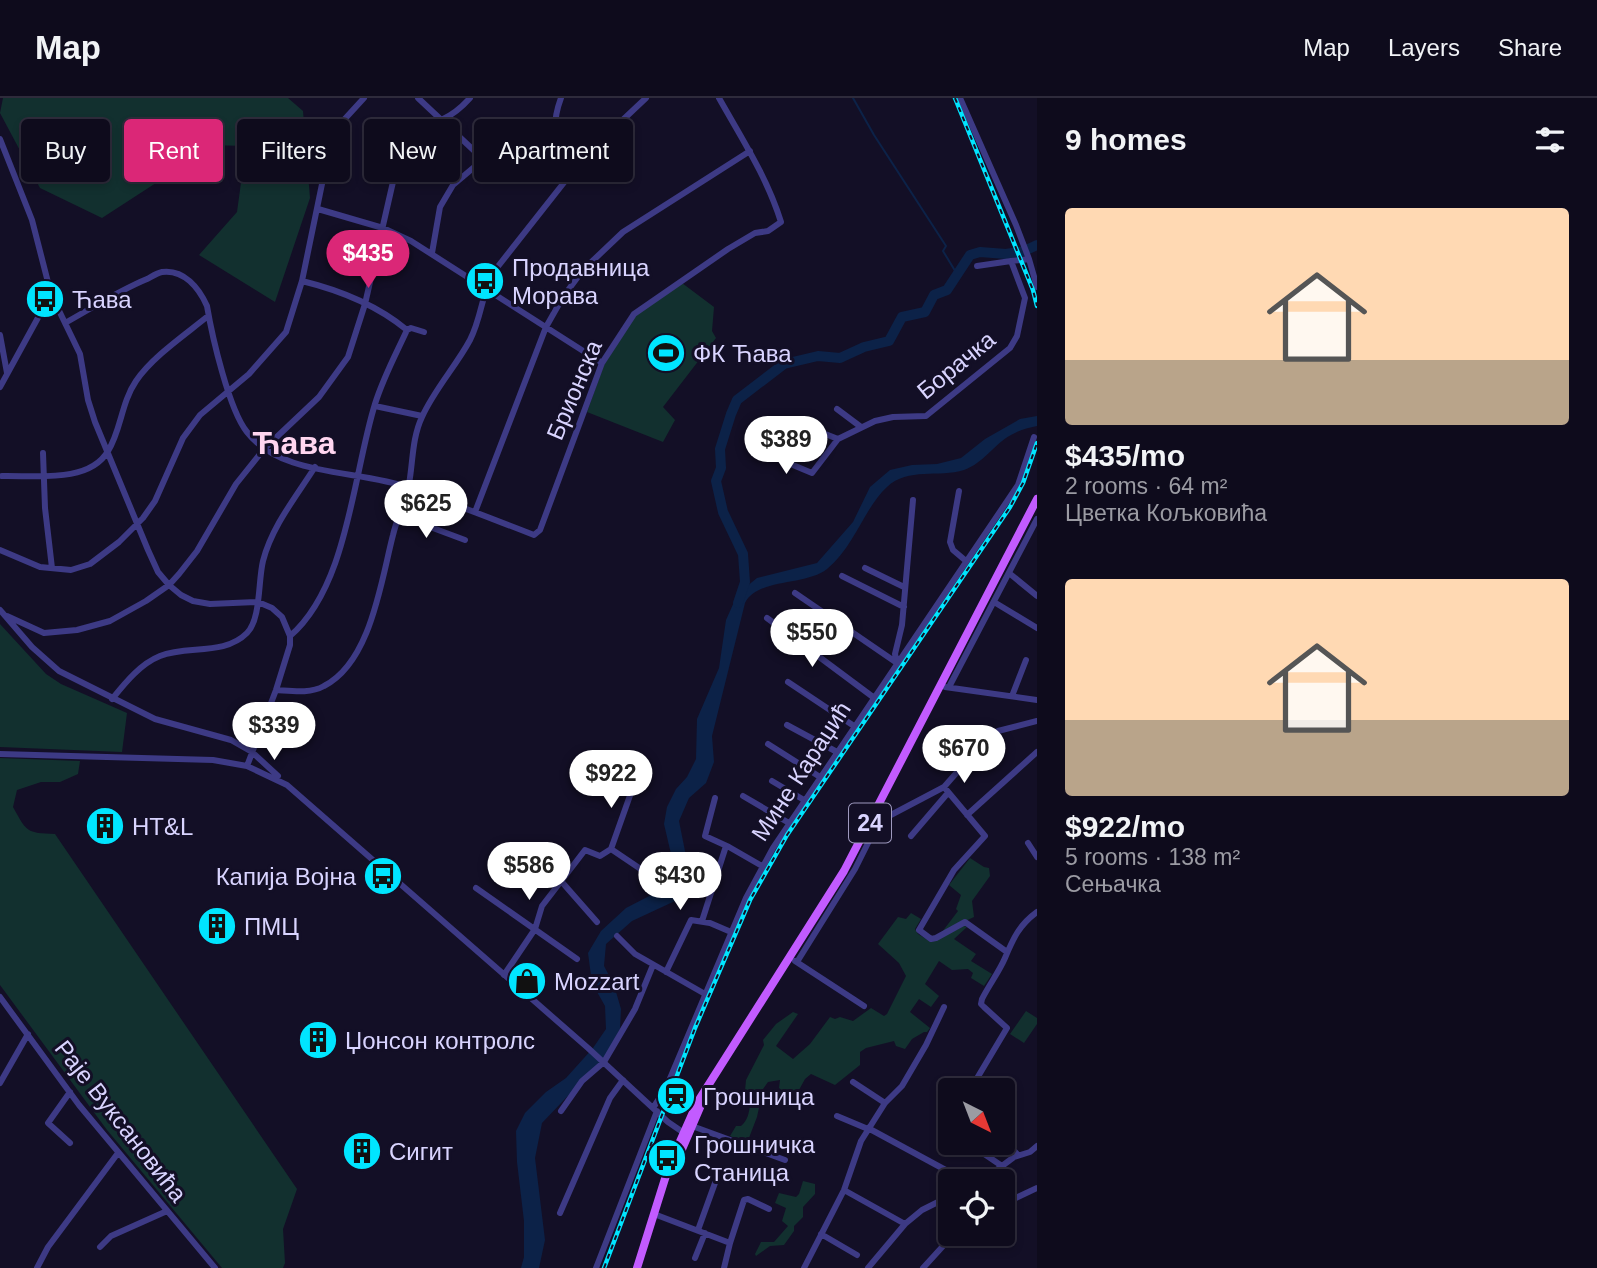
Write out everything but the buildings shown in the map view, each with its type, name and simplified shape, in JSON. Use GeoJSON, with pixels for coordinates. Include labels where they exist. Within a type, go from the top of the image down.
{"type":"FeatureCollection","features":[{"type":"Feature","properties":{"kind":"main road","name":"24"},"geometry":{"type":"LineString","coordinates":[[685,1134],[692,1126],[707,1090],[732,1046],[794,960],[833,890],[944,687],[1037,499]]}},
{"type":"Feature","properties":{"kind":"main road","name":"24"},"geometry":{"type":"LineString","coordinates":[[637,1268],[664,1186],[697,1103],[707,1090]]}},
{"type":"Feature","properties":{"kind":"street"},"geometry":{"type":"LineString","coordinates":[[0,550],[40,566],[71,570],[90,564],[137,525],[155,501],[183,438],[200,415],[267,355],[286,332],[302,281],[335,139],[342,122],[364,98]]}},
{"type":"Feature","properties":{"kind":"street"},"geometry":{"type":"LineString","coordinates":[[418,98],[441,119]]}},
{"type":"Feature","properties":{"kind":"street"},"geometry":{"type":"LineString","coordinates":[[444,119],[470,98]]}},
{"type":"Feature","properties":{"kind":"street"},"geometry":{"type":"LineString","coordinates":[[555,119],[561,98]]}},
{"type":"Feature","properties":{"kind":"street"},"geometry":{"type":"LineString","coordinates":[[624,119],[646,98]]}},
{"type":"Feature","properties":{"kind":"street"},"geometry":{"type":"LineString","coordinates":[[65,323],[133,284],[162,272],[177,274],[200,290],[240,421],[264,449],[280,458],[408,487],[475,512],[546,327],[583,270],[623,232],[750,151],[719,98]]}},
{"type":"Feature","properties":{"kind":"street"},"geometry":{"type":"LineString","coordinates":[[960,98],[1027,253],[1037,287]]}},
{"type":"Feature","properties":{"kind":"street"},"geometry":{"type":"LineString","coordinates":[[460,137],[474,150]]}},
{"type":"Feature","properties":{"kind":"street"},"geometry":{"type":"LineString","coordinates":[[0,139],[32,220],[51,294],[80,355],[88,400],[158,572],[181,595],[193,601],[210,604],[258,602],[272,608],[282,617],[290,636],[290,645],[276,690],[247,766]]}},
{"type":"Feature","properties":{"kind":"street","name":"Брионска"},"geometry":{"type":"LineString","coordinates":[[475,512],[534,535],[540,530],[602,363],[634,314],[728,249],[755,233],[768,231],[781,222],[773,197],[750,151]]}},
{"type":"Feature","properties":{"kind":"street"},"geometry":{"type":"LineString","coordinates":[[432,253],[438,215],[446,196],[453,185],[474,167]]}},
{"type":"Feature","properties":{"kind":"street"},"geometry":{"type":"LineString","coordinates":[[7,616],[44,633],[77,630],[110,621],[169,585],[197,551],[236,484],[264,449],[318,397],[339,372],[354,342],[365,304],[393,182]]}},
{"type":"Feature","properties":{"kind":"street"},"geometry":{"type":"LineString","coordinates":[[276,690],[315,690],[333,681],[343,671],[367,633],[408,487],[414,441],[422,416],[472,337],[485,288],[500,261],[564,182]]}},
{"type":"Feature","properties":{"kind":"street"},"geometry":{"type":"LineString","coordinates":[[318,209],[383,228],[432,253],[602,363]]}},
{"type":"Feature","properties":{"kind":"street"},"geometry":{"type":"LineString","coordinates":[[977,266],[1011,261],[1027,253]]}},
{"type":"Feature","properties":{"kind":"street","name":"Борачка"},"geometry":{"type":"LineString","coordinates":[[769,455],[813,473],[838,439],[875,421],[893,417],[926,416],[1010,348],[1017,336],[1025,298],[1011,261]]}},
{"type":"Feature","properties":{"kind":"street"},"geometry":{"type":"LineString","coordinates":[[302,281],[365,304],[407,330],[411,328],[424,332]]}},
{"type":"Feature","properties":{"kind":"street"},"geometry":{"type":"LineString","coordinates":[[0,387],[51,294]]}},
{"type":"Feature","properties":{"kind":"street"},"geometry":{"type":"LineString","coordinates":[[2,476],[78,473],[90,467],[108,453],[124,404],[138,377],[208,316]]}},
{"type":"Feature","properties":{"kind":"street"},"geometry":{"type":"LineString","coordinates":[[290,636],[312,613],[332,574],[375,406],[407,330]]}},
{"type":"Feature","properties":{"kind":"street"},"geometry":{"type":"LineString","coordinates":[[0,335],[7,373]]}},
{"type":"Feature","properties":{"kind":"street"},"geometry":{"type":"LineString","coordinates":[[375,406],[422,416]]}},
{"type":"Feature","properties":{"kind":"street"},"geometry":{"type":"LineString","coordinates":[[837,409],[861,428]]}},
{"type":"Feature","properties":{"kind":"street"},"geometry":{"type":"LineString","coordinates":[[805,426],[838,439]]}},
{"type":"Feature","properties":{"kind":"street","name":"Мине Караџић"},"geometry":{"type":"LineString","coordinates":[[596,1268],[655,1109],[762,866],[836,752],[1018,485],[1034,437]]}},
{"type":"Feature","properties":{"kind":"street"},"geometry":{"type":"LineString","coordinates":[[43,453],[44,508],[52,568]]}},
{"type":"Feature","properties":{"kind":"street"},"geometry":{"type":"LineString","coordinates":[[112,699],[144,666],[160,656],[231,645],[249,631],[258,602],[258,586],[271,537],[315,467]]}},
{"type":"Feature","properties":{"kind":"street"},"geometry":{"type":"LineString","coordinates":[[958,491],[950,542],[953,550],[966,561]]}},
{"type":"Feature","properties":{"kind":"street"},"geometry":{"type":"LineString","coordinates":[[897,663],[895,654],[904,607],[913,500]]}},
{"type":"Feature","properties":{"kind":"street"},"geometry":{"type":"LineString","coordinates":[[398,515],[466,540]]}},
{"type":"Feature","properties":{"kind":"street"},"geometry":{"type":"LineString","coordinates":[[1037,519],[994,602],[944,687],[1037,700]]}},
{"type":"Feature","properties":{"kind":"street"},"geometry":{"type":"LineString","coordinates":[[1028,536],[1037,542]]}},
{"type":"Feature","properties":{"kind":"street"},"geometry":{"type":"LineString","coordinates":[[865,568],[904,587]]}},
{"type":"Feature","properties":{"kind":"street"},"geometry":{"type":"LineString","coordinates":[[1009,573],[1037,596]]}},
{"type":"Feature","properties":{"kind":"street"},"geometry":{"type":"LineString","coordinates":[[842,576],[904,607]]}},
{"type":"Feature","properties":{"kind":"street"},"geometry":{"type":"LineString","coordinates":[[794,593],[897,663]]}},
{"type":"Feature","properties":{"kind":"street"},"geometry":{"type":"LineString","coordinates":[[994,602],[1037,628]]}},
{"type":"Feature","properties":{"kind":"street"},"geometry":{"type":"LineString","coordinates":[[0,610],[32,647],[59,671],[155,719],[231,740],[252,752],[685,1134]]}},
{"type":"Feature","properties":{"kind":"street"},"geometry":{"type":"LineString","coordinates":[[767,618],[873,697]]}},
{"type":"Feature","properties":{"kind":"street"},"geometry":{"type":"LineString","coordinates":[[1012,696],[1026,660]]}},
{"type":"Feature","properties":{"kind":"street"},"geometry":{"type":"LineString","coordinates":[[788,682],[854,726]]}},
{"type":"Feature","properties":{"kind":"street"},"geometry":{"type":"LineString","coordinates":[[911,836],[979,746],[993,734],[1037,721]]}},
{"type":"Feature","properties":{"kind":"street"},"geometry":{"type":"LineString","coordinates":[[787,725],[836,752]]}},
{"type":"Feature","properties":{"kind":"street"},"geometry":{"type":"LineString","coordinates":[[768,744],[820,777]]}},
{"type":"Feature","properties":{"kind":"street"},"geometry":{"type":"LineString","coordinates":[[967,815],[1037,752]]}},
{"type":"Feature","properties":{"kind":"street"},"geometry":{"type":"LineString","coordinates":[[0,754],[213,760],[247,766],[287,785]]}},
{"type":"Feature","properties":{"kind":"street"},"geometry":{"type":"LineString","coordinates":[[504,975],[535,929],[542,906],[584,850],[600,856],[611,849],[638,773]]}},
{"type":"Feature","properties":{"kind":"street"},"geometry":{"type":"LineString","coordinates":[[772,781],[804,800]]}},
{"type":"Feature","properties":{"kind":"street"},"geometry":{"type":"LineString","coordinates":[[867,827],[946,791]]}},
{"type":"Feature","properties":{"kind":"street"},"geometry":{"type":"LineString","coordinates":[[946,791],[985,836],[954,870],[919,930],[931,939],[965,922],[1007,952]]}},
{"type":"Feature","properties":{"kind":"street"},"geometry":{"type":"LineString","coordinates":[[743,796],[789,823]]}},
{"type":"Feature","properties":{"kind":"street"},"geometry":{"type":"LineString","coordinates":[[715,798],[705,836],[762,866]]}},
{"type":"Feature","properties":{"kind":"street"},"geometry":{"type":"LineString","coordinates":[[864,1006],[794,960],[855,869],[879,821]]}},
{"type":"Feature","properties":{"kind":"street"},"geometry":{"type":"LineString","coordinates":[[1028,843],[1037,857]]}},
{"type":"Feature","properties":{"kind":"street"},"geometry":{"type":"LineString","coordinates":[[702,921],[726,846]]}},
{"type":"Feature","properties":{"kind":"street"},"geometry":{"type":"LineString","coordinates":[[611,849],[650,876]]}},
{"type":"Feature","properties":{"kind":"street"},"geometry":{"type":"LineString","coordinates":[[499,850],[560,882],[597,922]]}},
{"type":"Feature","properties":{"kind":"street"},"geometry":{"type":"LineString","coordinates":[[476,888],[577,959]]}},
{"type":"Feature","properties":{"kind":"street"},"geometry":{"type":"LineString","coordinates":[[977,1078],[1007,1030],[981,1003],[1012,938],[1037,912]]}},
{"type":"Feature","properties":{"kind":"street"},"geometry":{"type":"LineString","coordinates":[[666,972],[691,920],[702,921],[731,932]]}},
{"type":"Feature","properties":{"kind":"street"},"geometry":{"type":"LineString","coordinates":[[617,936],[635,954],[705,994]]}},
{"type":"Feature","properties":{"kind":"street"},"geometry":{"type":"LineString","coordinates":[[561,1111],[582,1081],[602,1060],[635,1009],[653,965]]}},
{"type":"Feature","properties":{"kind":"street","name":"Раје Вуксановића"},"geometry":{"type":"LineString","coordinates":[[0,997],[118,1153],[215,1268]]}},
{"type":"Feature","properties":{"kind":"street"},"geometry":{"type":"LineString","coordinates":[[804,1268],[844,1190],[855,1154],[868,1129],[885,1103],[902,1086],[944,1007]]}},
{"type":"Feature","properties":{"kind":"street"},"geometry":{"type":"LineString","coordinates":[[0,1083],[28,1034]]}},
{"type":"Feature","properties":{"kind":"street"},"geometry":{"type":"LineString","coordinates":[[560,1213],[610,1098],[623,1080]]}},
{"type":"Feature","properties":{"kind":"street"},"geometry":{"type":"LineString","coordinates":[[853,1082],[885,1103]]}},
{"type":"Feature","properties":{"kind":"street"},"geometry":{"type":"LineString","coordinates":[[70,1092],[48,1123],[70,1143]]}},
{"type":"Feature","properties":{"kind":"street"},"geometry":{"type":"LineString","coordinates":[[837,1115],[943,1169]]}},
{"type":"Feature","properties":{"kind":"street"},"geometry":{"type":"LineString","coordinates":[[692,1126],[785,1160]]}},
{"type":"Feature","properties":{"kind":"street"},"geometry":{"type":"LineString","coordinates":[[998,1169],[1018,1154],[1030,1152],[1037,1146]]}},
{"type":"Feature","properties":{"kind":"street"},"geometry":{"type":"LineString","coordinates":[[1015,1151],[1018,1154]]}},
{"type":"Feature","properties":{"kind":"street"},"geometry":{"type":"LineString","coordinates":[[37,1268],[48,1247],[118,1153]]}},
{"type":"Feature","properties":{"kind":"street"},"geometry":{"type":"LineString","coordinates":[[986,1155],[1002,1166]]}},
{"type":"Feature","properties":{"kind":"street"},"geometry":{"type":"LineString","coordinates":[[695,1258],[715,1183]]}},
{"type":"Feature","properties":{"kind":"street"},"geometry":{"type":"LineString","coordinates":[[1015,1198],[1037,1188]]}},
{"type":"Feature","properties":{"kind":"street"},"geometry":{"type":"LineString","coordinates":[[844,1190],[905,1224]]}},
{"type":"Feature","properties":{"kind":"street"},"geometry":{"type":"LineString","coordinates":[[724,1268],[744,1200],[748,1199],[769,1209]]}},
{"type":"Feature","properties":{"kind":"street"},"geometry":{"type":"LineString","coordinates":[[868,1268],[905,1224],[922,1210],[938,1202]]}},
{"type":"Feature","properties":{"kind":"street"},"geometry":{"type":"LineString","coordinates":[[100,1247],[111,1236],[167,1211]]}},
{"type":"Feature","properties":{"kind":"street"},"geometry":{"type":"LineString","coordinates":[[654,1213],[730,1243]]}},
{"type":"Feature","properties":{"kind":"street"},"geometry":{"type":"LineString","coordinates":[[821,1234],[857,1255]]}},
{"type":"Feature","properties":{"kind":"street"},"geometry":{"type":"LineString","coordinates":[[923,1268],[943,1246]]}},
{"type":"Feature","properties":{"kind":"green space"},"geometry":{"type":"Polygon","coordinates":[[[3,98],[288,98],[303,111],[304,119],[237,119],[237,146],[223,145],[223,119],[124,119],[124,182],[157,182],[102,218],[40,188],[37,182],[110,182],[110,119],[21,119],[21,152],[0,113],[3,98]]]}},
{"type":"Feature","properties":{"kind":"green space"},"geometry":{"type":"Polygon","coordinates":[[[241,182],[309,182],[310,198],[275,302],[199,255],[237,212],[241,182]]]}},
{"type":"Feature","properties":{"kind":"green space"},"geometry":{"type":"Polygon","coordinates":[[[682,283],[714,307],[712,331],[716,338],[663,407],[675,420],[663,442],[587,412],[604,365],[637,313],[682,283]]]}},
{"type":"Feature","properties":{"kind":"green space"},"geometry":{"type":"Polygon","coordinates":[[[0,624],[46,674],[61,684],[127,713],[122,752],[0,747],[0,624]]]}},
{"type":"Feature","properties":{"kind":"green space"},"geometry":{"type":"Polygon","coordinates":[[[0,758],[80,761],[78,774],[60,782],[41,782],[17,790],[13,807],[28,830],[55,834],[297,1189],[283,1229],[283,1268],[222,1268],[107,1130],[0,985],[0,758]]]}},
{"type":"Feature","properties":{"kind":"green space"},"geometry":{"type":"Polygon","coordinates":[[[970,858],[989,868],[990,876],[972,901],[974,917],[942,932],[958,911],[956,909],[961,895],[949,885],[970,858]]]}},
{"type":"Feature","properties":{"kind":"green space"},"geometry":{"type":"Polygon","coordinates":[[[911,913],[921,919],[915,929],[918,934],[931,942],[962,925],[967,927],[954,939],[976,954],[971,961],[992,974],[984,986],[971,978],[973,973],[968,969],[952,970],[939,961],[925,984],[939,996],[931,1007],[919,999],[910,1012],[930,1028],[927,1032],[912,1039],[905,1049],[896,1046],[894,1041],[866,1048],[860,1052],[860,1065],[835,1085],[811,1074],[805,1079],[794,1099],[779,1088],[780,1080],[768,1082],[763,1089],[757,1117],[747,1143],[730,1136],[736,1126],[741,1126],[748,1116],[750,1104],[744,1102],[746,1080],[764,1045],[763,1040],[776,1024],[793,1012],[798,1014],[776,1046],[793,1059],[810,1044],[830,1017],[853,1021],[871,1008],[884,1016],[887,1014],[906,976],[899,963],[878,944],[898,917],[906,919],[911,913]]]}},
{"type":"Feature","properties":{"kind":"green space"},"geometry":{"type":"Polygon","coordinates":[[[1026,1011],[1037,1018],[1037,1024],[1024,1043],[1010,1034],[1026,1011]]]}},
{"type":"Feature","properties":{"kind":"green space"},"geometry":{"type":"Polygon","coordinates":[[[803,1181],[815,1184],[815,1194],[803,1207],[803,1217],[794,1226],[794,1231],[784,1245],[770,1246],[756,1256],[761,1242],[774,1242],[788,1226],[782,1221],[786,1208],[775,1203],[779,1193],[796,1197],[803,1181]]]}},
{"type":"Feature","properties":{"kind":"water"},"geometry":{"type":"Polygon","coordinates":[[[1037,416],[1037,426],[1011,435],[971,467],[954,472],[914,475],[895,481],[872,505],[845,549],[827,569],[807,578],[760,590],[751,595],[745,603],[712,736],[714,762],[706,783],[689,798],[679,821],[689,871],[675,901],[632,921],[606,944],[604,966],[614,985],[621,1009],[620,1029],[605,1057],[542,1123],[535,1158],[545,1240],[539,1268],[521,1268],[524,1257],[524,1221],[516,1131],[525,1113],[546,1092],[566,1078],[606,1029],[605,1006],[592,983],[588,953],[601,931],[626,908],[657,892],[671,875],[671,854],[664,824],[667,807],[696,759],[697,719],[719,668],[726,620],[739,591],[744,593],[746,587],[757,578],[817,563],[853,522],[870,487],[890,470],[961,458],[985,439],[1020,419],[1037,416]]]}},
{"type":"Feature","properties":{"kind":"waterway"},"geometry":{"type":"LineString","coordinates":[[853,98],[946,246],[943,251],[957,274]]}},
{"type":"Feature","properties":{"kind":"waterway"},"geometry":{"type":"LineString","coordinates":[[738,603],[745,582],[743,554],[723,512],[716,481],[721,468],[720,449],[737,400],[784,364],[818,356],[840,358],[864,347],[889,341],[902,317],[925,312],[934,295],[947,290],[970,255],[980,252],[1006,254],[1024,251],[1037,245]]}},
{"type":"Feature","properties":{"kind":"railway"},"geometry":{"type":"LineString","coordinates":[[955,98],[1033,290],[1037,306]]}},
{"type":"Feature","properties":{"kind":"railway"},"geometry":{"type":"LineString","coordinates":[[604,1268],[695,1028],[750,900],[787,835],[1010,507],[1023,483],[1037,443]]}},
{"type":"Feature","properties":{"kind":"place","name":"Продавница Морава"},"geometry":{"type":"Point","coordinates":[485,281]}},
{"type":"Feature","properties":{"kind":"place","name":"Ћава"},"geometry":{"type":"Point","coordinates":[45,299]}},
{"type":"Feature","properties":{"kind":"place","name":"ФК Ћава"},"geometry":{"type":"Point","coordinates":[666,353]}},
{"type":"Feature","properties":{"kind":"place","name":"HT&L"},"geometry":{"type":"Point","coordinates":[105,826]}},
{"type":"Feature","properties":{"kind":"place","name":"Капија Војна"},"geometry":{"type":"Point","coordinates":[383,876]}},
{"type":"Feature","properties":{"kind":"place","name":"ПМЦ"},"geometry":{"type":"Point","coordinates":[217,926]}},
{"type":"Feature","properties":{"kind":"place","name":"Mozzart"},"geometry":{"type":"Point","coordinates":[527,981]}},
{"type":"Feature","properties":{"kind":"place","name":"Џонсон контролс"},"geometry":{"type":"Point","coordinates":[318,1040]}},
{"type":"Feature","properties":{"kind":"place","name":"Грошница"},"geometry":{"type":"Point","coordinates":[676,1096]}},
{"type":"Feature","properties":{"kind":"place","name":"Сигит"},"geometry":{"type":"Point","coordinates":[362,1151]}},
{"type":"Feature","properties":{"kind":"place","name":"Грошничка Станица"},"geometry":{"type":"Point","coordinates":[667,1158]}},
{"type":"Feature","properties":{"kind":"district","name":"Ћава"},"geometry":{"type":"Point","coordinates":[294,443]}}]}
